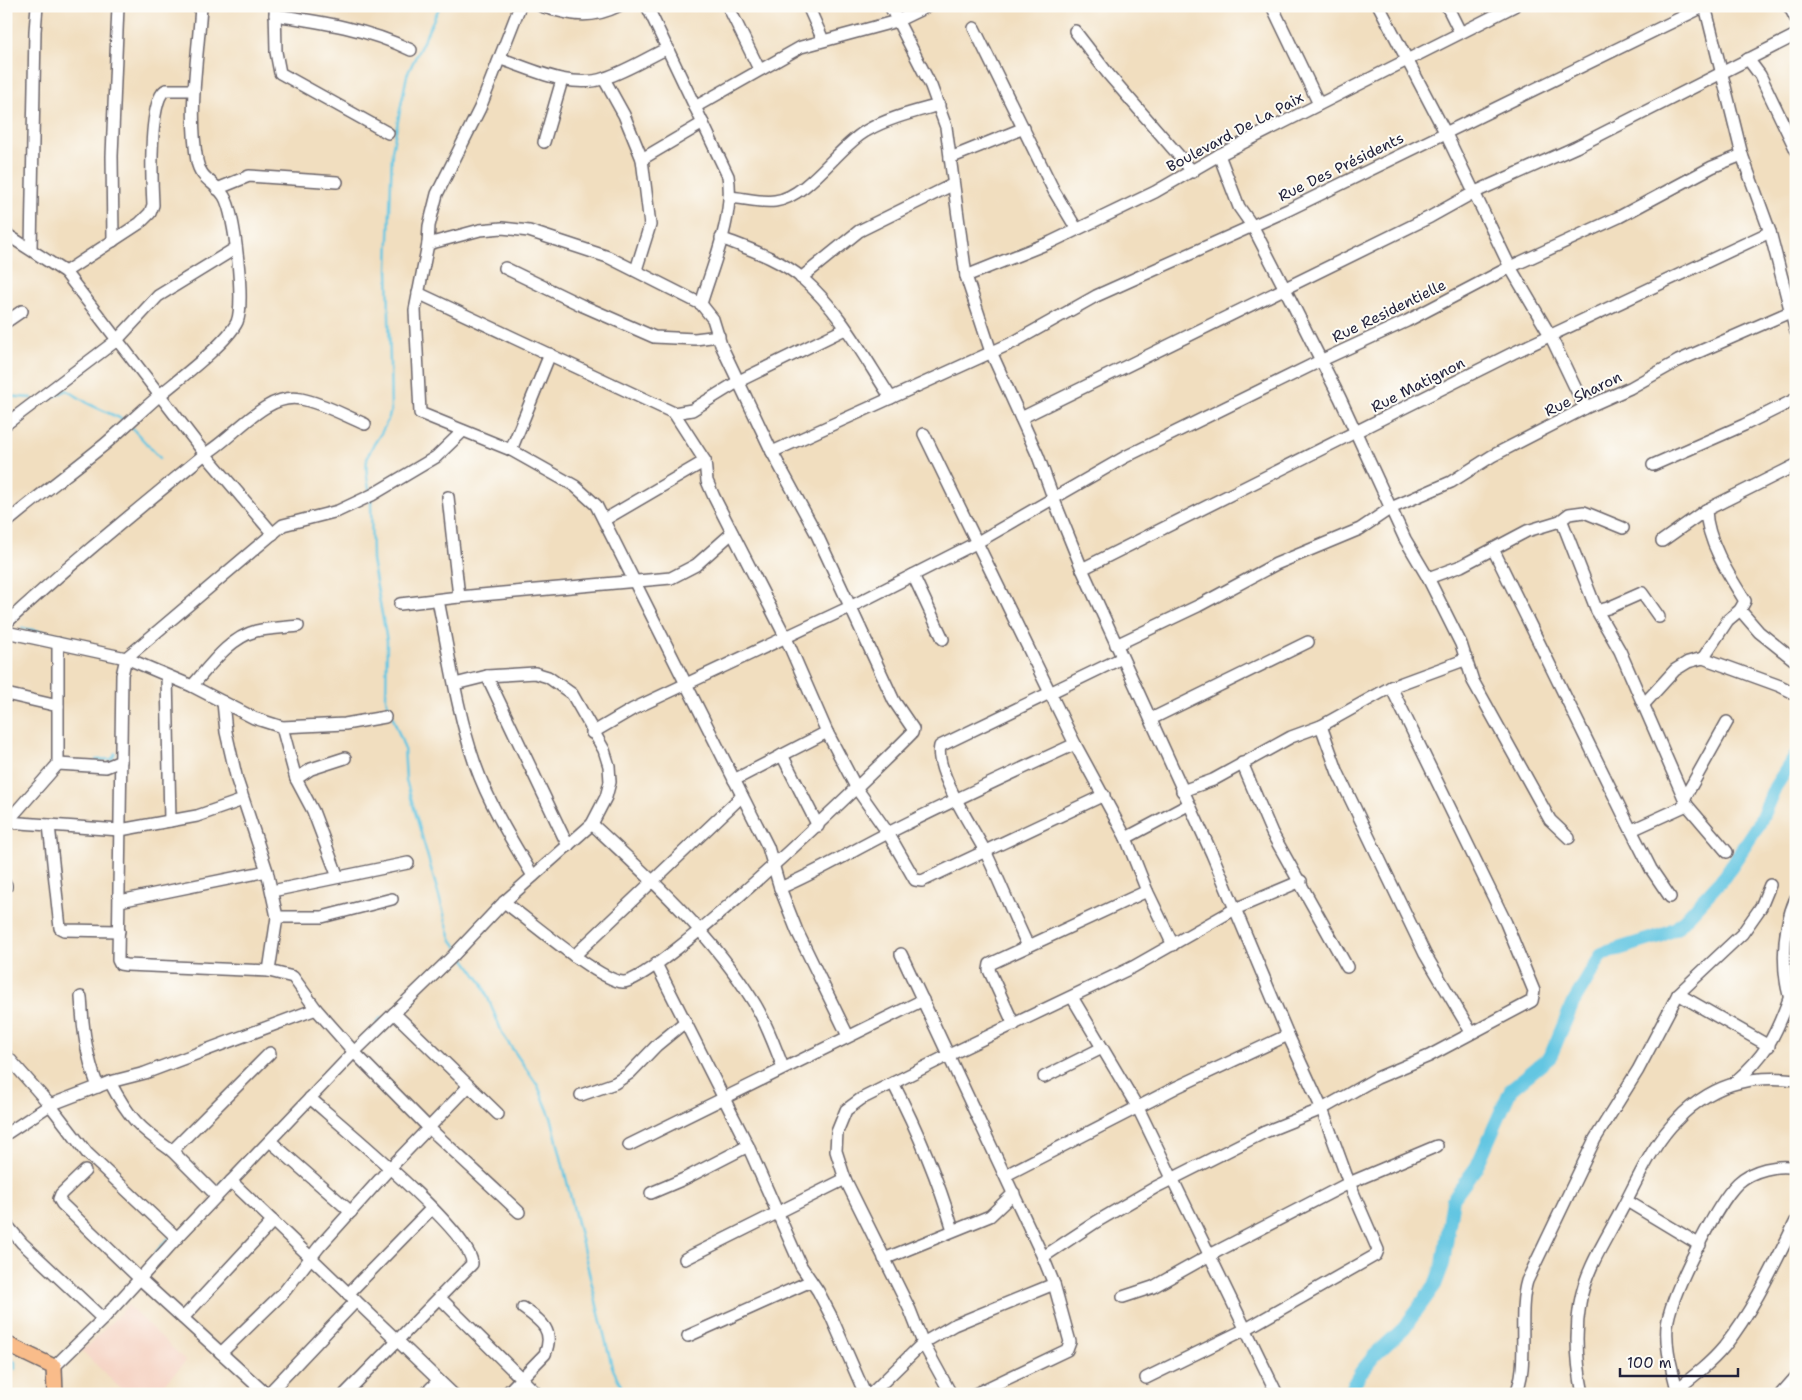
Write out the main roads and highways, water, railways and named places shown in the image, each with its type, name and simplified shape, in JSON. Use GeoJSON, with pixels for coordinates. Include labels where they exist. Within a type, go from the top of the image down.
{"type":"FeatureCollection","features":[{"type":"Feature","properties":{"kind":"main road"},"geometry":{"type":"LineString","coordinates":[[6,1344],[54,1367],[55,1394]]}},
{"type":"Feature","properties":{"kind":"waterway"},"geometry":{"type":"LineString","coordinates":[[370,493],[367,476],[368,455],[381,434],[391,411],[388,268],[392,151],[407,75],[440,6]]}},
{"type":"Feature","properties":{"kind":"waterway"},"geometry":{"type":"LineString","coordinates":[[45,399],[50,399],[67,390],[89,404],[126,421]]}},
{"type":"Feature","properties":{"kind":"waterway"},"geometry":{"type":"LineString","coordinates":[[6,396],[32,398]]}},
{"type":"Feature","properties":{"kind":"waterway"},"geometry":{"type":"LineString","coordinates":[[131,427],[160,458]]}},
{"type":"Feature","properties":{"kind":"waterway"},"geometry":{"type":"LineString","coordinates":[[371,499],[372,560],[387,641],[386,699],[404,747],[406,780],[451,939],[457,947]]}},
{"type":"Feature","properties":{"kind":"waterway"},"geometry":{"type":"LineString","coordinates":[[22,628],[70,637]]}},
{"type":"Feature","properties":{"kind":"waterway"},"geometry":{"type":"LineString","coordinates":[[96,760],[112,759],[115,753]]}},
{"type":"Feature","properties":{"kind":"waterway"},"geometry":{"type":"LineString","coordinates":[[1348,1394],[1361,1372],[1375,1355],[1404,1328],[1435,1285],[1443,1264],[1453,1199],[1477,1166],[1511,1089],[1550,1057],[1573,1003],[1602,954],[1660,936],[1678,927],[1724,877],[1758,826],[1775,787],[1796,755]]}},
{"type":"Feature","properties":{"kind":"waterway"},"geometry":{"type":"LineString","coordinates":[[460,952],[482,983],[503,1035],[538,1086],[552,1120],[612,1367],[625,1394]]}},
{"type":"Feature","properties":{"kind":"waterway"},"geometry":{"type":"LineString","coordinates":[[376,1023],[381,1018]]}},
{"type":"Feature","properties":{"kind":"waterway"},"geometry":{"type":"LineString","coordinates":[[215,1189],[234,1170]]}},
{"type":"Feature","properties":{"kind":"waterway"},"geometry":{"type":"LineString","coordinates":[[155,1253],[169,1238]]}},
{"type":"Feature","properties":{"kind":"waterway"},"geometry":{"type":"LineString","coordinates":[[6,1358],[15,1362],[15,1369]]}}]}
